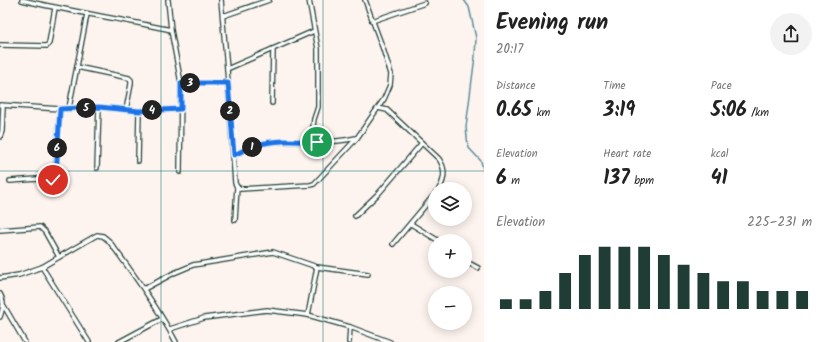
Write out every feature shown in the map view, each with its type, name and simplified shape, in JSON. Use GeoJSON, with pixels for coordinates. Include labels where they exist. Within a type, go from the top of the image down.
{"type":"FeatureCollection","features":[{"type":"Feature","properties":{"kind":"street"},"geometry":{"type":"LineString","coordinates":[[22,0],[55,8],[122,19],[171,30]]}},
{"type":"Feature","properties":{"kind":"street"},"geometry":{"type":"LineString","coordinates":[[44,5],[45,0]]}},
{"type":"Feature","properties":{"kind":"street"},"geometry":{"type":"LineString","coordinates":[[168,0],[171,30],[181,83],[180,172]]}},
{"type":"Feature","properties":{"kind":"street"},"geometry":{"type":"LineString","coordinates":[[221,0],[235,183],[237,187],[235,220]]}},
{"type":"Feature","properties":{"kind":"street"},"geometry":{"type":"LineString","coordinates":[[222,16],[269,0]]}},
{"type":"Feature","properties":{"kind":"street"},"geometry":{"type":"LineString","coordinates":[[309,0],[318,49],[318,107],[310,142]]}},
{"type":"Feature","properties":{"kind":"street"},"geometry":{"type":"LineString","coordinates":[[237,187],[241,189],[314,184],[357,138],[378,108],[390,85],[391,74],[365,0]]}},
{"type":"Feature","properties":{"kind":"street"},"geometry":{"type":"LineString","coordinates":[[372,21],[425,3]]}},
{"type":"Feature","properties":{"kind":"street"},"geometry":{"type":"LineString","coordinates":[[0,45],[47,46],[49,43],[55,8]]}},
{"type":"Feature","properties":{"kind":"street"},"geometry":{"type":"LineString","coordinates":[[70,108],[87,14]]}},
{"type":"Feature","properties":{"kind":"street"},"geometry":{"type":"LineString","coordinates":[[227,69],[314,31]]}},
{"type":"Feature","properties":{"kind":"street"},"geometry":{"type":"LineString","coordinates":[[272,103],[273,49]]}},
{"type":"Feature","properties":{"kind":"street"},"geometry":{"type":"LineString","coordinates":[[78,67],[129,78],[131,80],[131,84],[126,110]]}},
{"type":"Feature","properties":{"kind":"street"},"geometry":{"type":"LineString","coordinates":[[181,83],[228,83]]}},
{"type":"Feature","properties":{"kind":"street"},"geometry":{"type":"LineString","coordinates":[[0,137],[2,131],[2,106],[60,109],[99,107],[139,111],[181,109]]}},
{"type":"Feature","properties":{"kind":"street"},"geometry":{"type":"LineString","coordinates":[[98,168],[99,107]]}},
{"type":"Feature","properties":{"kind":"street"},"geometry":{"type":"LineString","coordinates":[[378,108],[387,110],[440,160],[444,167],[444,177],[442,182]]}},
{"type":"Feature","properties":{"kind":"street"},"geometry":{"type":"LineString","coordinates":[[10,181],[55,179],[60,109]]}},
{"type":"Feature","properties":{"kind":"street"},"geometry":{"type":"LineString","coordinates":[[138,161],[139,111]]}},
{"type":"Feature","properties":{"kind":"street"},"geometry":{"type":"LineString","coordinates":[[234,155],[257,145],[270,142],[310,142],[357,138]]}},
{"type":"Feature","properties":{"kind":"street"},"geometry":{"type":"LineString","coordinates":[[355,216],[379,193],[422,143]]}},
{"type":"Feature","properties":{"kind":"street"},"geometry":{"type":"LineString","coordinates":[[393,244],[428,203]]}},
{"type":"Feature","properties":{"kind":"street"},"geometry":{"type":"LineString","coordinates":[[411,224],[428,234]]}},
{"type":"Feature","properties":{"kind":"street"},"geometry":{"type":"LineString","coordinates":[[0,230],[40,228],[44,232],[58,257]]}},
{"type":"Feature","properties":{"kind":"street"},"geometry":{"type":"LineString","coordinates":[[0,278],[19,275],[42,267],[97,235],[103,236],[109,240],[144,289],[176,342]]}},
{"type":"Feature","properties":{"kind":"street"},"geometry":{"type":"LineString","coordinates":[[144,289],[174,273],[193,266],[273,252],[317,266],[368,274]]}},
{"type":"Feature","properties":{"kind":"street"},"geometry":{"type":"LineString","coordinates":[[472,265],[478,268]]}},
{"type":"Feature","properties":{"kind":"street"},"geometry":{"type":"LineString","coordinates":[[308,314],[317,266]]}},
{"type":"Feature","properties":{"kind":"street"},"geometry":{"type":"LineString","coordinates":[[42,267],[89,342]]}},
{"type":"Feature","properties":{"kind":"street"},"geometry":{"type":"LineString","coordinates":[[0,294],[4,301],[4,306],[0,317]]}},
{"type":"Feature","properties":{"kind":"street"},"geometry":{"type":"LineString","coordinates":[[4,306],[25,342]]}},
{"type":"Feature","properties":{"kind":"street"},"geometry":{"type":"LineString","coordinates":[[170,330],[204,318],[267,310],[308,314],[350,327],[390,342]]}},
{"type":"Feature","properties":{"kind":"street"},"geometry":{"type":"LineString","coordinates":[[119,342],[162,319]]}},
{"type":"Feature","properties":{"kind":"street"},"geometry":{"type":"LineString","coordinates":[[349,342],[350,327]]}},
{"type":"Feature","properties":{"kind":"waterway"},"geometry":{"type":"LineString","coordinates":[[464,0],[469,7],[476,38],[466,127],[468,147],[481,161],[484,173]]}},
{"type":"Feature","properties":{"kind":"route"},"geometry":{"type":"LineString","coordinates":[[53,180],[56,176],[60,109],[99,107],[139,111],[181,109],[181,83],[228,83],[234,155],[257,145],[270,142],[317,142]]}}]}
